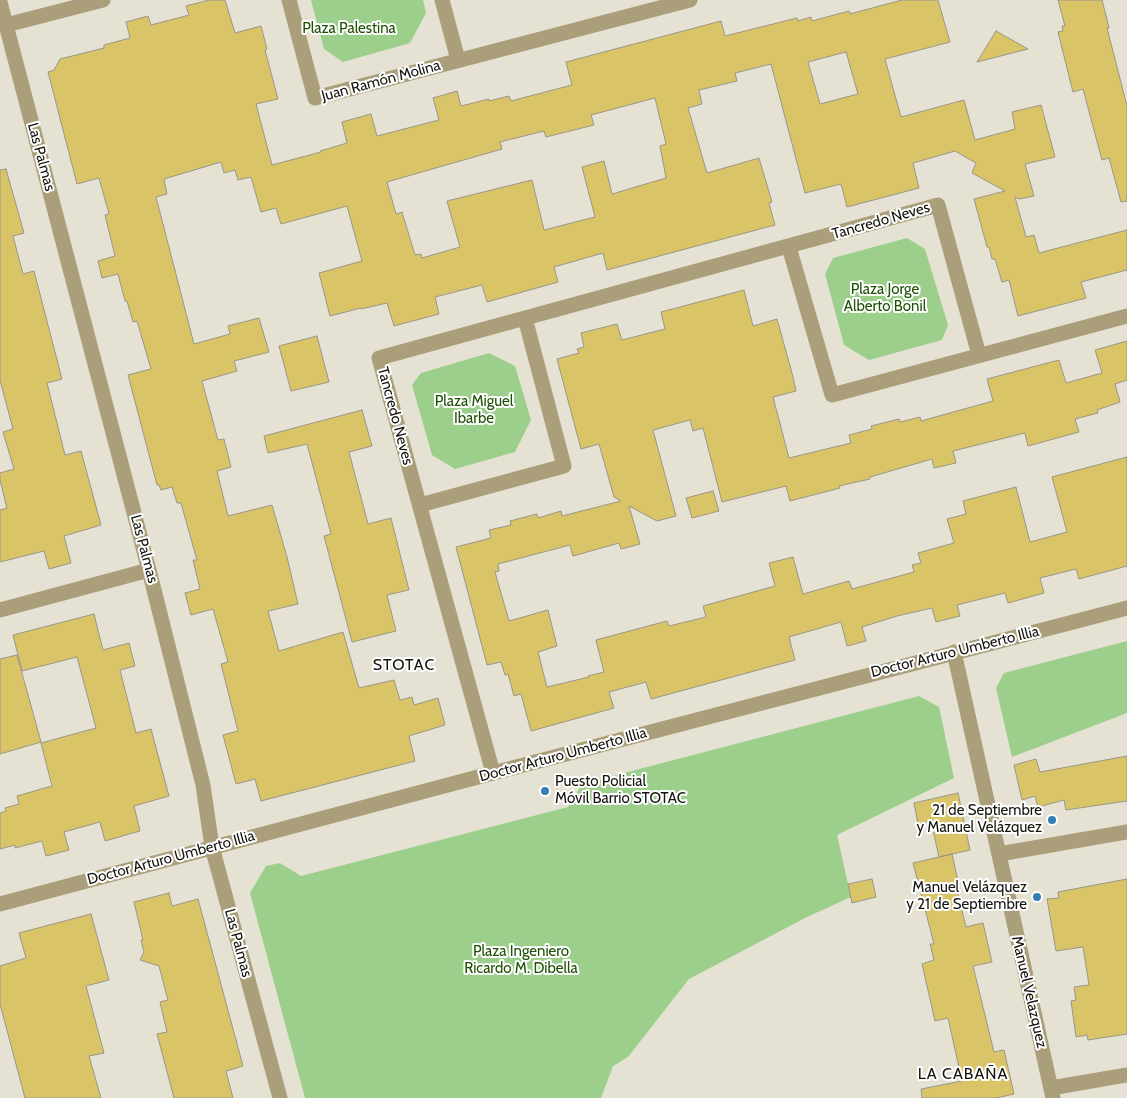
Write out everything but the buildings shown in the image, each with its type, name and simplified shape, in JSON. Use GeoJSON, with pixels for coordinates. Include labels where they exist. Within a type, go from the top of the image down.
{"type":"FeatureCollection","features":[{"type":"Feature","properties":{"kind":"street"},"geometry":{"type":"LineString","coordinates":[[6,25],[103,0]]}},
{"type":"Feature","properties":{"kind":"street","name":"Juan Ramón Molina"},"geometry":{"type":"LineString","coordinates":[[289,0],[315,98],[690,0]]}},
{"type":"Feature","properties":{"kind":"street","name":"Juan Ramón Molina"},"geometry":{"type":"LineString","coordinates":[[442,0],[458,60]]}},
{"type":"Feature","properties":{"kind":"street","name":"Las Palmas"},"geometry":{"type":"LineString","coordinates":[[0,2],[149,570],[203,785],[212,847],[280,1098]]}},
{"type":"Feature","properties":{"kind":"street","name":"Tancredo Neves"},"geometry":{"type":"LineString","coordinates":[[493,773],[379,358],[938,205],[979,355]]}},
{"type":"Feature","properties":{"kind":"street"},"geometry":{"type":"LineString","coordinates":[[789,247],[832,395],[1127,316]]}},
{"type":"Feature","properties":{"kind":"street"},"geometry":{"type":"LineString","coordinates":[[420,505],[564,466],[526,318]]}},
{"type":"Feature","properties":{"kind":"street"},"geometry":{"type":"LineString","coordinates":[[0,610],[149,570]]}},
{"type":"Feature","properties":{"kind":"street","name":"Doctor Arturo Umberto Illia"},"geometry":{"type":"LineString","coordinates":[[0,904],[1127,608]]}},
{"type":"Feature","properties":{"kind":"street","name":"Manuel Velazquez"},"geometry":{"type":"LineString","coordinates":[[954,652],[1052,1093]]}},
{"type":"Feature","properties":{"kind":"street"},"geometry":{"type":"LineString","coordinates":[[999,854],[1127,832]]}},
{"type":"Feature","properties":{"kind":"street"},"geometry":{"type":"LineString","coordinates":[[1052,1093],[1127,1075]]}},
{"type":"Feature","properties":{"kind":"green space","name":"Plaza Palestina"},"geometry":{"type":"Polygon","coordinates":[[[311,0],[423,0],[426,13],[410,43],[343,62],[324,49],[311,0]]]}},
{"type":"Feature","properties":{"kind":"green space","name":"Plaza Jorge Alberto Bonil"},"geometry":{"type":"Polygon","coordinates":[[[907,238],[925,249],[948,325],[942,340],[869,360],[844,345],[825,274],[833,258],[907,238]]]}},
{"type":"Feature","properties":{"kind":"green space","name":"Plaza Miguel Ibarbe"},"geometry":{"type":"Polygon","coordinates":[[[489,353],[515,366],[531,420],[515,452],[455,469],[432,455],[412,385],[421,373],[489,353]]]}},
{"type":"Feature","properties":{"kind":"green space"},"geometry":{"type":"Polygon","coordinates":[[[1127,641],[1127,713],[1012,757],[996,688],[1004,673],[1127,641]]]}},
{"type":"Feature","properties":{"kind":"green space","name":"Plaza Ingeniero Ricardo M. Dibella"},"geometry":{"type":"Polygon","coordinates":[[[919,696],[939,707],[954,778],[837,835],[851,897],[807,917],[689,979],[628,1057],[613,1066],[601,1098],[305,1098],[250,893],[266,866],[280,863],[301,876],[568,807],[582,784],[919,696]]]}},
{"type":"Feature","properties":{"kind":"place","name":"Puesto Policial Móvil Barrio STOTAC"},"geometry":{"type":"Point","coordinates":[545,791]}},
{"type":"Feature","properties":{"kind":"place","name":"21 de Septiembre y Manuel Velázquez"},"geometry":{"type":"Point","coordinates":[1052,820]}},
{"type":"Feature","properties":{"kind":"place","name":"Manuel Velázquez y 21 de Septiembre"},"geometry":{"type":"Point","coordinates":[1037,897]}},
{"type":"Feature","properties":{"kind":"district","name":"STOTAC"},"geometry":{"type":"Point","coordinates":[404,665]}},
{"type":"Feature","properties":{"kind":"district","name":"LA CABAÑA"},"geometry":{"type":"Point","coordinates":[963,1074]}}]}
